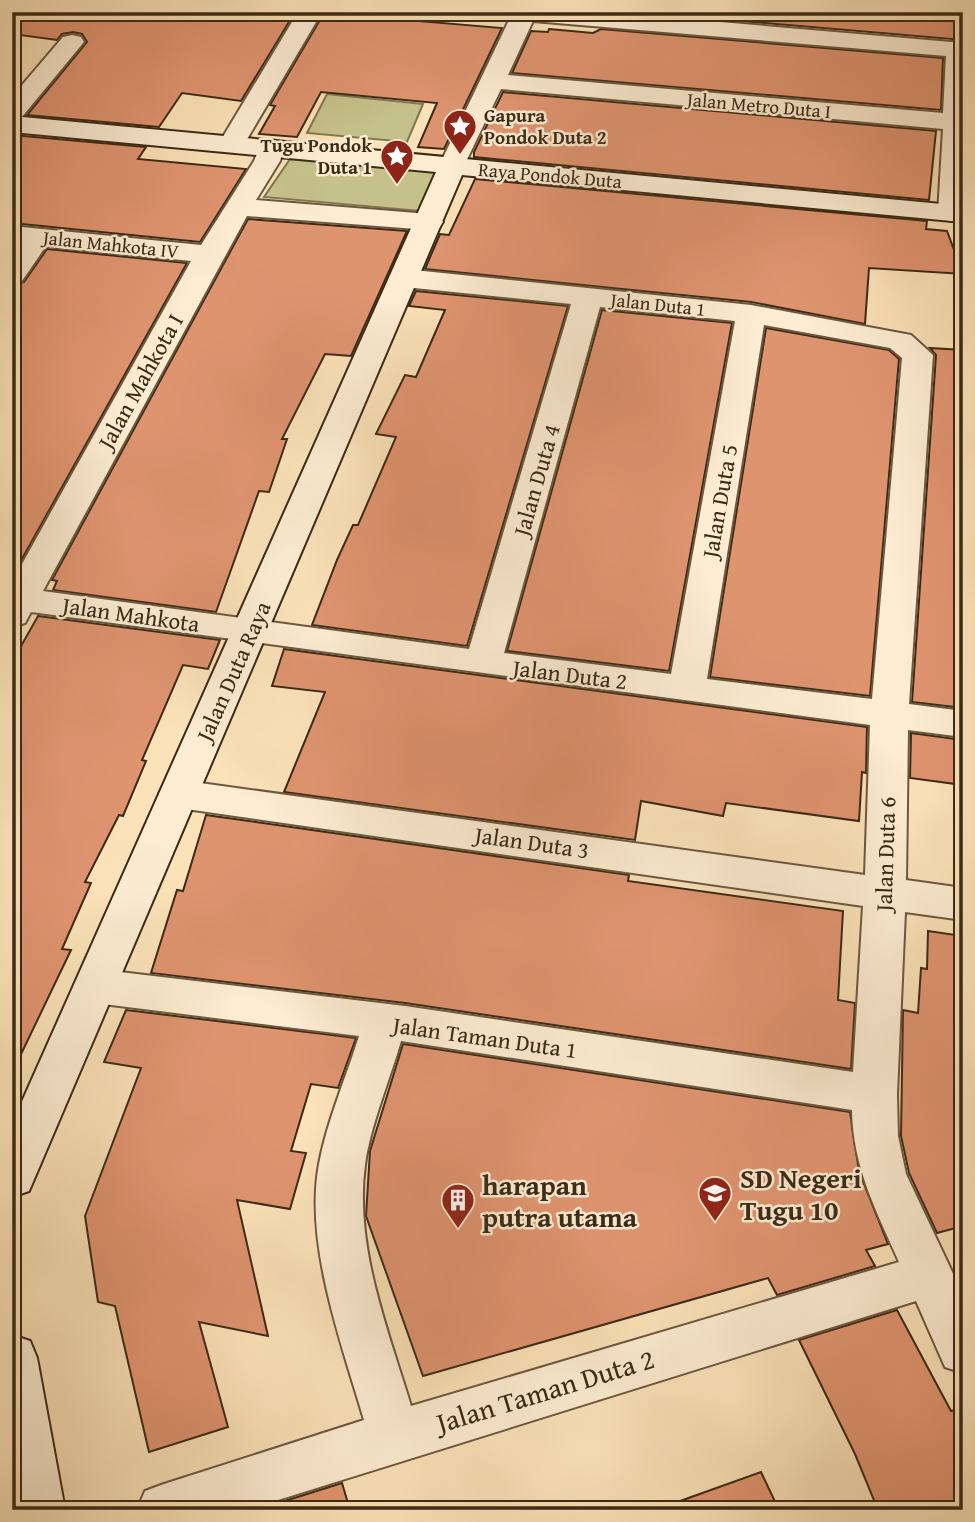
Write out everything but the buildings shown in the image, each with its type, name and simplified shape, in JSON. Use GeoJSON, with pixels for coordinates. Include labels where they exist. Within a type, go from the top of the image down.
{"type":"FeatureCollection","features":[{"type":"Feature","properties":{"kind":"street"},"geometry":{"type":"LineString","coordinates":[[231,145],[310,12]]}},
{"type":"Feature","properties":{"kind":"street"},"geometry":{"type":"LineString","coordinates":[[516,12],[687,19],[961,50],[956,122],[957,213]]}},
{"type":"Feature","properties":{"kind":"street","name":"Jalan Duta Raya"},"geometry":{"type":"LineString","coordinates":[[12,1177],[452,166],[524,13]]}},
{"type":"Feature","properties":{"kind":"street"},"geometry":{"type":"LineString","coordinates":[[12,113],[72,42]]}},
{"type":"Feature","properties":{"kind":"street","name":"Jalan Metro Duta I"},"geometry":{"type":"LineString","coordinates":[[491,81],[956,122]]}},
{"type":"Feature","properties":{"kind":"street","name":"Raya Pondok Duta"},"geometry":{"type":"LineString","coordinates":[[12,124],[957,213]]}},
{"type":"Feature","properties":{"kind":"street","name":"Jalan Mahkota I"},"geometry":{"type":"LineString","coordinates":[[15,604],[209,254],[267,162],[271,148]]}},
{"type":"Feature","properties":{"kind":"street"},"geometry":{"type":"LineString","coordinates":[[239,207],[429,222]]}},
{"type":"Feature","properties":{"kind":"street"},"geometry":{"type":"LineString","coordinates":[[12,275],[25,236]]}},
{"type":"Feature","properties":{"kind":"street","name":"Jalan Mahkota IV"},"geometry":{"type":"LineString","coordinates":[[25,236],[209,254]]}},
{"type":"Feature","properties":{"kind":"street","name":"Jalan Duta 1"},"geometry":{"type":"LineString","coordinates":[[404,278],[751,314],[900,341],[908,345]]}},
{"type":"Feature","properties":{"kind":"street","name":"Jalan Duta 4"},"geometry":{"type":"LineString","coordinates":[[483,663],[588,296]]}},
{"type":"Feature","properties":{"kind":"street","name":"Jalan Duta 5"},"geometry":{"type":"LineString","coordinates":[[687,688],[751,314]]}},
{"type":"Feature","properties":{"kind":"street","name":"Jalan Duta 6"},"geometry":{"type":"LineString","coordinates":[[908,345],[918,360],[889,715],[885,890],[874,1094],[875,1136],[883,1174],[963,1350]]}},
{"type":"Feature","properties":{"kind":"street","name":"Jalan Mahkota"},"geometry":{"type":"LineString","coordinates":[[15,604],[251,630]]}},
{"type":"Feature","properties":{"kind":"street","name":"Jalan Duta 2"},"geometry":{"type":"LineString","coordinates":[[251,630],[483,663],[963,724]]}},
{"type":"Feature","properties":{"kind":"street","name":"Jalan Duta 3"},"geometry":{"type":"LineString","coordinates":[[179,794],[885,890],[963,904]]}},
{"type":"Feature","properties":{"kind":"street","name":"Jalan Taman Duta 1"},"geometry":{"type":"LineString","coordinates":[[95,986],[385,1022],[874,1094]]}},
{"type":"Feature","properties":{"kind":"street"},"geometry":{"type":"LineString","coordinates":[[385,1022],[342,1164],[340,1206],[349,1282],[394,1436]]}},
{"type":"Feature","properties":{"kind":"street","name":"Jalan Taman Duta 2"},"geometry":{"type":"LineString","coordinates":[[164,1510],[394,1436],[928,1275]]}},
{"type":"Feature","properties":{"kind":"street"},"geometry":{"type":"LineString","coordinates":[[12,1358],[38,1510]]}},
{"type":"Feature","properties":{"kind":"shaded area"},"geometry":{"type":"Polygon","coordinates":[[[327,94],[423,104],[407,142],[307,133],[327,94]]]}},
{"type":"Feature","properties":{"kind":"shaded area"},"geometry":{"type":"Polygon","coordinates":[[[290,159],[438,170],[420,211],[264,197],[290,159]]]}},
{"type":"Feature","properties":{"kind":"place","name":"Gapura Pondok Duta 2"},"geometry":{"type":"Point","coordinates":[460,156]}},
{"type":"Feature","properties":{"kind":"place","name":"Tugu Pondok Duta 1"},"geometry":{"type":"Point","coordinates":[397,186]}},
{"type":"Feature","properties":{"kind":"place","name":"SD Negeri Tugu 10"},"geometry":{"type":"Point","coordinates":[715,1223]}},
{"type":"Feature","properties":{"kind":"place","name":"harapan putra utama"},"geometry":{"type":"Point","coordinates":[458,1230]}}]}
